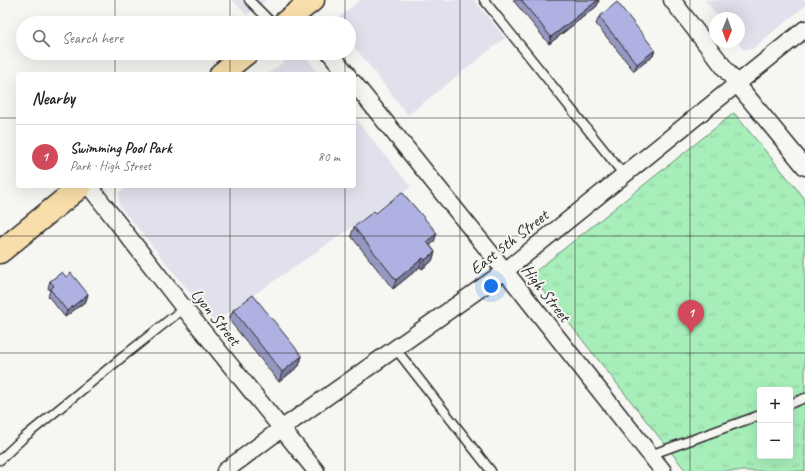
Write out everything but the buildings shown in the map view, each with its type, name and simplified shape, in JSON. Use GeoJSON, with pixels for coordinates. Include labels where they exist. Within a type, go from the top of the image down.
{"type":"FeatureCollection","features":[{"type":"Feature","properties":{"kind":"main road"},"geometry":{"type":"LineString","coordinates":[[223,72],[238,60]]}},
{"type":"Feature","properties":{"kind":"main road"},"geometry":{"type":"LineString","coordinates":[[0,252],[79,188]]}},
{"type":"Feature","properties":{"kind":"street"},"geometry":{"type":"LineString","coordinates":[[672,0],[737,84],[805,167]]}},
{"type":"Feature","properties":{"kind":"street","name":"East 5th Street"},"geometry":{"type":"LineString","coordinates":[[225,471],[281,429],[505,271],[805,29]]}},
{"type":"Feature","properties":{"kind":"street"},"geometry":{"type":"LineString","coordinates":[[336,60],[345,72]]}},
{"type":"Feature","properties":{"kind":"street","name":"High Street"},"geometry":{"type":"LineString","coordinates":[[356,85],[663,471]]}},
{"type":"Feature","properties":{"kind":"street","name":"Lyon Street"},"geometry":{"type":"LineString","coordinates":[[91,188],[184,308],[316,471]]}},
{"type":"Feature","properties":{"kind":"lane"},"geometry":{"type":"LineString","coordinates":[[249,0],[265,16]]}},
{"type":"Feature","properties":{"kind":"lane"},"geometry":{"type":"LineString","coordinates":[[484,0],[624,175]]}},
{"type":"Feature","properties":{"kind":"lane"},"geometry":{"type":"LineString","coordinates":[[0,460],[22,439],[184,308]]}},
{"type":"Feature","properties":{"kind":"lane"},"geometry":{"type":"LineString","coordinates":[[395,348],[491,471]]}},
{"type":"Feature","properties":{"kind":"lane"},"geometry":{"type":"LineString","coordinates":[[793,403],[805,398]]}},
{"type":"Feature","properties":{"kind":"lane"},"geometry":{"type":"LineString","coordinates":[[650,455],[757,416]]}},
{"type":"Feature","properties":{"kind":"shaded area"},"geometry":{"type":"Polygon","coordinates":[[[232,0],[266,0],[247,15],[232,0]]]}},
{"type":"Feature","properties":{"kind":"shaded area"},"geometry":{"type":"Polygon","coordinates":[[[360,0],[474,0],[505,38],[408,115],[356,49],[356,16],[340,16],[360,0]]]}},
{"type":"Feature","properties":{"kind":"shaded area"},"geometry":{"type":"Polygon","coordinates":[[[705,0],[805,0],[805,6],[752,49],[742,48],[745,48],[745,12],[714,12],[705,0]]]}},
{"type":"Feature","properties":{"kind":"shaded area"},"geometry":{"type":"Polygon","coordinates":[[[286,60],[308,60],[317,72],[271,72],[286,60]]]}},
{"type":"Feature","properties":{"kind":"shaded area"},"geometry":{"type":"Polygon","coordinates":[[[356,119],[411,187],[214,322],[119,205],[119,193],[125,188],[356,188],[356,119]]]}},
{"type":"Feature","properties":{"kind":"green space"},"geometry":{"type":"Polygon","coordinates":[[[734,113],[805,199],[805,471],[686,471],[531,275],[734,113]]]}},
{"type":"Feature","properties":{"kind":"place","name":"Swimming Pool Park"},"geometry":{"type":"Point","coordinates":[691,333]}}]}
